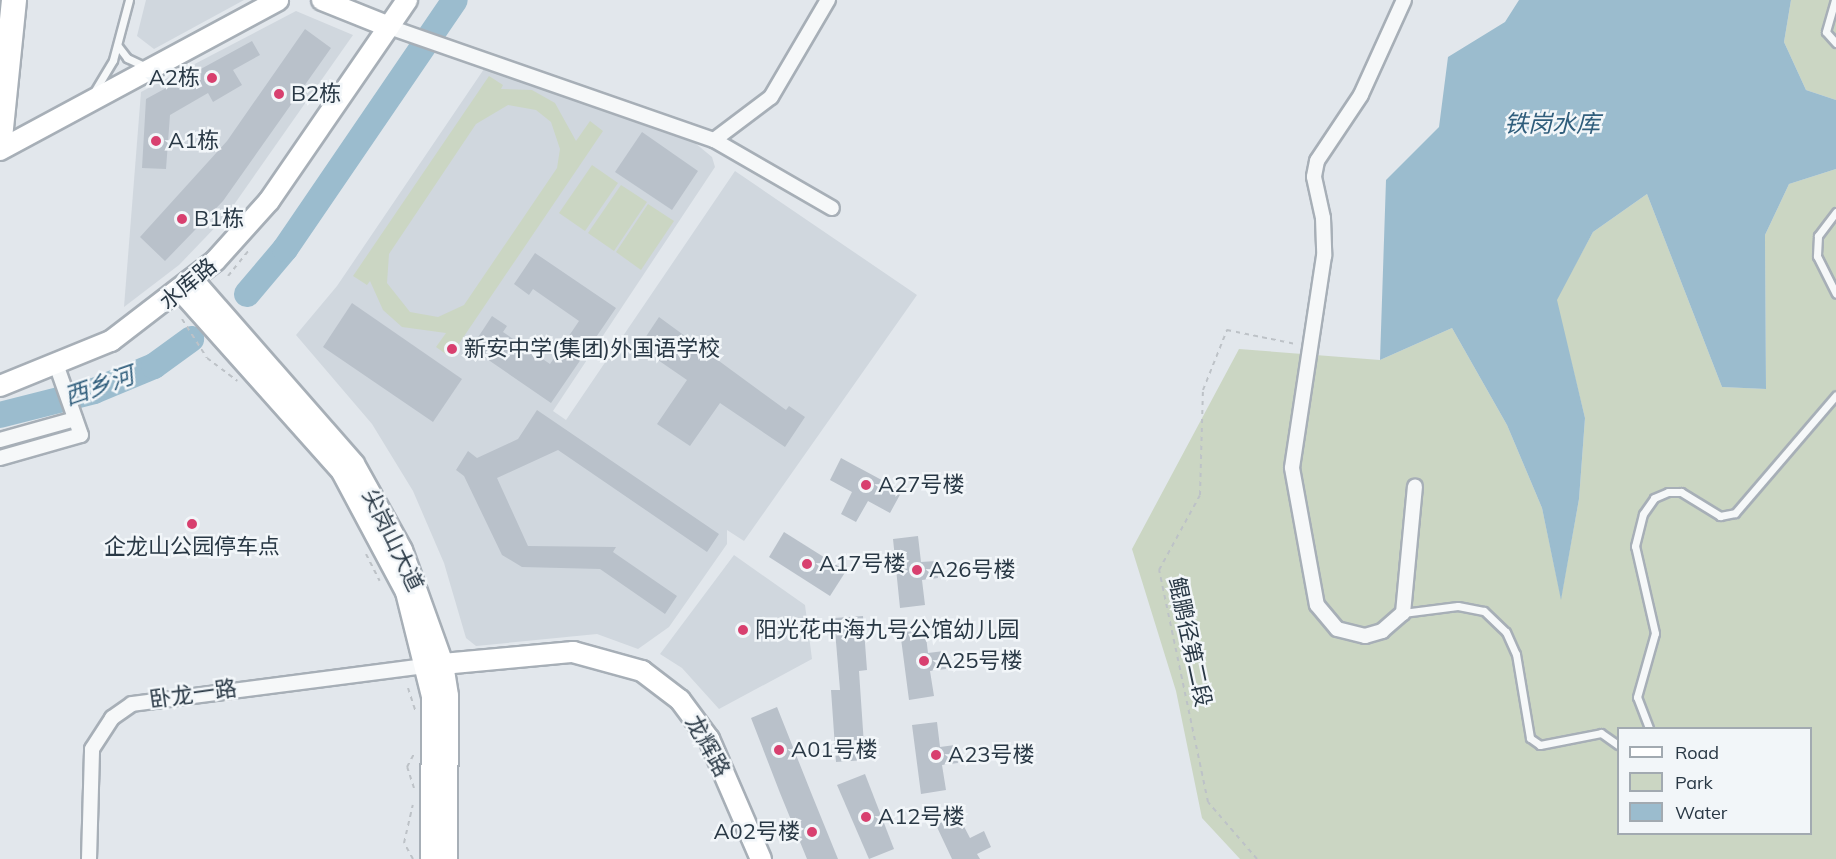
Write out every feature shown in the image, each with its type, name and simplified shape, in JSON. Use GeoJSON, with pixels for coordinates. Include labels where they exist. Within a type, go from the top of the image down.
{"type":"FeatureCollection","features":[{"type":"Feature","properties":{"kind":"highway"},"geometry":{"type":"LineString","coordinates":[[0,137],[14,0]]}},
{"type":"Feature","properties":{"kind":"main road"},"geometry":{"type":"LineString","coordinates":[[0,150],[278,0]]}},
{"type":"Feature","properties":{"kind":"main road"},"geometry":{"type":"LineString","coordinates":[[322,0],[389,27]]}},
{"type":"Feature","properties":{"kind":"main road","name":"水库路"},"geometry":{"type":"LineString","coordinates":[[0,386],[57,367],[111,341],[188,286],[269,201],[407,0]]}},
{"type":"Feature","properties":{"kind":"main road","name":"尖岗山大道"},"geometry":{"type":"LineString","coordinates":[[188,286],[342,472],[406,592],[448,696],[447,859]]}},
{"type":"Feature","properties":{"kind":"main road","name":"龙辉路"},"geometry":{"type":"LineString","coordinates":[[435,665],[573,652],[642,671],[681,700],[705,732],[761,859]]}},
{"type":"Feature","properties":{"kind":"main road","name":"尖岗山大道"},"geometry":{"type":"LineString","coordinates":[[430,859],[432,696],[435,665]]}},
{"type":"Feature","properties":{"kind":"street"},"geometry":{"type":"LineString","coordinates":[[714,140],[771,97],[828,0]]}},
{"type":"Feature","properties":{"kind":"street"},"geometry":{"type":"LineString","coordinates":[[1404,0],[1361,95],[1317,161],[1314,177],[1323,218],[1324,256],[1292,468],[1317,605],[1324,620],[1349,635],[1382,631],[1403,614],[1415,487]]}},
{"type":"Feature","properties":{"kind":"street"},"geometry":{"type":"LineString","coordinates":[[389,27],[452,53],[714,140],[832,208]]}},
{"type":"Feature","properties":{"kind":"street"},"geometry":{"type":"LineString","coordinates":[[0,458],[81,435],[57,367]]}},
{"type":"Feature","properties":{"kind":"street"},"geometry":{"type":"LineString","coordinates":[[0,440],[75,419]]}},
{"type":"Feature","properties":{"kind":"street","name":"卧龙一路"},"geometry":{"type":"LineString","coordinates":[[89,859],[88,760],[104,727],[127,707],[155,697],[435,665]]}},
{"type":"Feature","properties":{"kind":"lane"},"geometry":{"type":"LineString","coordinates":[[80,106],[100,85],[118,46],[129,0]]}},
{"type":"Feature","properties":{"kind":"lane"},"geometry":{"type":"LineString","coordinates":[[1835,0],[1826,32],[1836,43]]}},
{"type":"Feature","properties":{"kind":"lane"},"geometry":{"type":"LineString","coordinates":[[118,46],[133,63],[156,67]]}},
{"type":"Feature","properties":{"kind":"lane"},"geometry":{"type":"LineString","coordinates":[[1836,212],[1818,236],[1817,256],[1836,294]]}},
{"type":"Feature","properties":{"kind":"lane"},"geometry":{"type":"LineString","coordinates":[[1648,727],[1637,696],[1655,633],[1635,546],[1643,514],[1654,498],[1668,492],[1681,492],[1720,516],[1735,513],[1836,395]]}},
{"type":"Feature","properties":{"kind":"lane"},"geometry":{"type":"LineString","coordinates":[[1403,614],[1458,606],[1484,611],[1506,632],[1516,654],[1530,738],[1540,745],[1601,733],[1617,745]]}},
{"type":"Feature","properties":{"kind":"path"},"geometry":{"type":"LineString","coordinates":[[186,325],[207,358],[245,387]]}},
{"type":"Feature","properties":{"kind":"path","name":"鲲鹏径第二段"},"geometry":{"type":"LineString","coordinates":[[1257,859],[1208,802],[1159,570],[1200,495],[1203,390],[1227,330],[1310,347]]}},
{"type":"Feature","properties":{"kind":"path"},"geometry":{"type":"LineString","coordinates":[[364,546],[381,583]]}},
{"type":"Feature","properties":{"kind":"path"},"geometry":{"type":"LineString","coordinates":[[408,688],[417,719]]}},
{"type":"Feature","properties":{"kind":"path"},"geometry":{"type":"LineString","coordinates":[[415,792],[407,767],[418,747]]}},
{"type":"Feature","properties":{"kind":"path"},"geometry":{"type":"LineString","coordinates":[[413,859],[404,843],[415,800]]}},
{"type":"Feature","properties":{"kind":"shaded area"},"geometry":{"type":"Polygon","coordinates":[[[146,0],[244,0],[154,49],[137,36],[146,0]]]}},
{"type":"Feature","properties":{"kind":"shaded area"},"geometry":{"type":"Polygon","coordinates":[[[296,11],[353,35],[226,216],[179,265],[124,307],[141,92],[296,11]]]}},
{"type":"Feature","properties":{"kind":"shaded area","name":"新安中学(集团)外国语学校"},"geometry":{"type":"Polygon","coordinates":[[[484,69],[695,143],[712,157],[715,167],[553,411],[566,420],[735,171],[917,295],[744,541],[727,530],[727,544],[669,627],[638,649],[597,634],[476,646],[466,638],[444,563],[413,491],[372,424],[296,335],[337,286],[484,69]]]}},
{"type":"Feature","properties":{"kind":"shaded area","name":"阳光花中海九号公馆幼儿园"},"geometry":{"type":"Polygon","coordinates":[[[734,555],[805,605],[812,659],[719,709],[682,668],[660,654],[734,555]]]}},
{"type":"Feature","properties":{"kind":"green space"},"geometry":{"type":"Polygon","coordinates":[[[1791,0],[1836,0],[1836,100],[1806,90],[1784,42],[1791,0]]]}},
{"type":"Feature","properties":{"kind":"green space"},"geometry":{"type":"Polygon","coordinates":[[[489,76],[503,85],[501,89],[532,90],[555,103],[576,141],[590,121],[603,131],[450,357],[436,347],[446,333],[402,327],[383,310],[370,281],[367,285],[353,276],[489,76]],[[508,105],[476,124],[389,254],[387,283],[410,312],[438,317],[464,305],[557,168],[560,149],[551,122],[536,110],[508,105]]]}},
{"type":"Feature","properties":{"kind":"green space"},"geometry":{"type":"Polygon","coordinates":[[[592,165],[618,183],[585,231],[559,213],[592,165]]]}},
{"type":"Feature","properties":{"kind":"green space"},"geometry":{"type":"Polygon","coordinates":[[[1836,169],[1836,859],[1240,859],[1202,818],[1176,691],[1132,549],[1239,349],[1380,360],[1452,328],[1507,425],[1542,508],[1561,598],[1579,499],[1585,418],[1556,300],[1593,232],[1647,194],[1722,387],[1766,389],[1765,235],[1789,184],[1836,169]]]}},
{"type":"Feature","properties":{"kind":"green space"},"geometry":{"type":"Polygon","coordinates":[[[621,185],[647,202],[614,251],[588,233],[621,185]]]}},
{"type":"Feature","properties":{"kind":"green space"},"geometry":{"type":"Polygon","coordinates":[[[648,204],[674,221],[641,270],[616,252],[648,204]]]}},
{"type":"Feature","properties":{"kind":"water","name":"铁岗水库"},"geometry":{"type":"Polygon","coordinates":[[[1519,0],[1791,0],[1784,42],[1806,90],[1836,100],[1836,169],[1789,184],[1765,235],[1766,389],[1722,387],[1647,194],[1593,232],[1557,300],[1585,418],[1579,499],[1561,600],[1542,508],[1507,425],[1452,328],[1380,360],[1386,180],[1439,127],[1448,57],[1505,22],[1519,0]]]}},
{"type":"Feature","properties":{"kind":"building"},"geometry":{"type":"Polygon","coordinates":[[[305,29],[331,48],[223,201],[165,261],[140,237],[227,141],[305,29]]]}},
{"type":"Feature","properties":{"kind":"building","name":"A2栋"},"geometry":{"type":"Polygon","coordinates":[[[252,41],[260,55],[233,70],[242,85],[213,102],[208,93],[170,115],[166,169],[142,168],[146,99],[252,41]]]}},
{"type":"Feature","properties":{"kind":"building"},"geometry":{"type":"Polygon","coordinates":[[[642,132],[698,171],[672,210],[615,172],[642,132]]]}},
{"type":"Feature","properties":{"kind":"building"},"geometry":{"type":"Polygon","coordinates":[[[535,253],[616,308],[551,403],[471,348],[492,316],[507,326],[503,332],[550,364],[579,321],[533,289],[529,295],[514,284],[535,253]]]}},
{"type":"Feature","properties":{"kind":"building"},"geometry":{"type":"Polygon","coordinates":[[[352,303],[462,379],[433,422],[323,347],[352,303]]]}},
{"type":"Feature","properties":{"kind":"building"},"geometry":{"type":"Polygon","coordinates":[[[659,317],[786,410],[789,406],[805,417],[785,447],[720,403],[690,446],[657,424],[687,380],[639,347],[659,317]]]}},
{"type":"Feature","properties":{"kind":"building"},"geometry":{"type":"Polygon","coordinates":[[[537,410],[719,534],[707,552],[558,450],[497,478],[528,546],[616,547],[613,552],[677,596],[665,614],[600,569],[522,567],[502,555],[464,476],[456,470],[468,451],[477,458],[518,439],[537,410]]]}},
{"type":"Feature","properties":{"kind":"building","name":"A27号楼"},"geometry":{"type":"Polygon","coordinates":[[[841,458],[902,491],[890,513],[868,501],[856,522],[841,514],[852,492],[830,480],[841,458]]]}},
{"type":"Feature","properties":{"kind":"building","name":"A17号楼"},"geometry":{"type":"Polygon","coordinates":[[[784,532],[846,571],[830,596],[769,557],[784,532]]]}},
{"type":"Feature","properties":{"kind":"building","name":"A26号楼"},"geometry":{"type":"Polygon","coordinates":[[[918,536],[921,562],[936,561],[938,578],[922,580],[925,605],[900,608],[893,539],[918,536]]]}},
{"type":"Feature","properties":{"kind":"building"},"geometry":{"type":"Polygon","coordinates":[[[863,616],[867,670],[859,671],[865,760],[836,762],[831,690],[840,690],[834,618],[863,616]]]}},
{"type":"Feature","properties":{"kind":"building","name":"A25号楼"},"geometry":{"type":"Polygon","coordinates":[[[925,628],[928,653],[944,651],[946,669],[930,671],[934,696],[909,700],[900,631],[925,628]]]}},
{"type":"Feature","properties":{"kind":"building"},"geometry":{"type":"Polygon","coordinates":[[[777,707],[838,859],[807,859],[780,793],[751,718],[777,707]]]}},
{"type":"Feature","properties":{"kind":"building","name":"A23号楼"},"geometry":{"type":"Polygon","coordinates":[[[937,722],[940,747],[955,745],[958,763],[942,765],[946,790],[921,794],[912,725],[937,722]]]}},
{"type":"Feature","properties":{"kind":"building","name":"A12号楼"},"geometry":{"type":"Polygon","coordinates":[[[865,774],[894,849],[869,859],[837,785],[865,774]]]}},
{"type":"Feature","properties":{"kind":"building"},"geometry":{"type":"Polygon","coordinates":[[[958,815],[970,838],[984,831],[991,847],[977,854],[980,859],[952,859],[936,825],[958,815]]]}},
{"type":"Feature","properties":{"kind":"waterway"},"geometry":{"type":"LineString","coordinates":[[247,294],[285,249],[455,0]]}},
{"type":"Feature","properties":{"kind":"waterway","name":"西乡河"},"geometry":{"type":"LineString","coordinates":[[0,415],[94,391],[154,366],[191,339]]}},
{"type":"Feature","properties":{"kind":"place","name":"A2栋"},"geometry":{"type":"Point","coordinates":[212,78]}},
{"type":"Feature","properties":{"kind":"place","name":"B2栋"},"geometry":{"type":"Point","coordinates":[279,94]}},
{"type":"Feature","properties":{"kind":"place","name":"A1栋"},"geometry":{"type":"Point","coordinates":[156,141]}},
{"type":"Feature","properties":{"kind":"place","name":"B1栋"},"geometry":{"type":"Point","coordinates":[182,219]}},
{"type":"Feature","properties":{"kind":"place","name":"新安中学(集团)外国语学校"},"geometry":{"type":"Point","coordinates":[452,349]}},
{"type":"Feature","properties":{"kind":"place","name":"A27号楼"},"geometry":{"type":"Point","coordinates":[866,485]}},
{"type":"Feature","properties":{"kind":"place","name":"企龙山公园停车点"},"geometry":{"type":"Point","coordinates":[192,524]}},
{"type":"Feature","properties":{"kind":"place","name":"A17号楼"},"geometry":{"type":"Point","coordinates":[807,564]}},
{"type":"Feature","properties":{"kind":"place","name":"A26号楼"},"geometry":{"type":"Point","coordinates":[917,570]}},
{"type":"Feature","properties":{"kind":"place","name":"阳光花中海九号公馆幼儿园"},"geometry":{"type":"Point","coordinates":[743,630]}},
{"type":"Feature","properties":{"kind":"place","name":"A25号楼"},"geometry":{"type":"Point","coordinates":[924,661]}},
{"type":"Feature","properties":{"kind":"place","name":"A01号楼"},"geometry":{"type":"Point","coordinates":[779,750]}},
{"type":"Feature","properties":{"kind":"place","name":"A23号楼"},"geometry":{"type":"Point","coordinates":[936,755]}},
{"type":"Feature","properties":{"kind":"place","name":"A12号楼"},"geometry":{"type":"Point","coordinates":[866,817]}},
{"type":"Feature","properties":{"kind":"place","name":"A02号楼"},"geometry":{"type":"Point","coordinates":[812,832]}}]}
